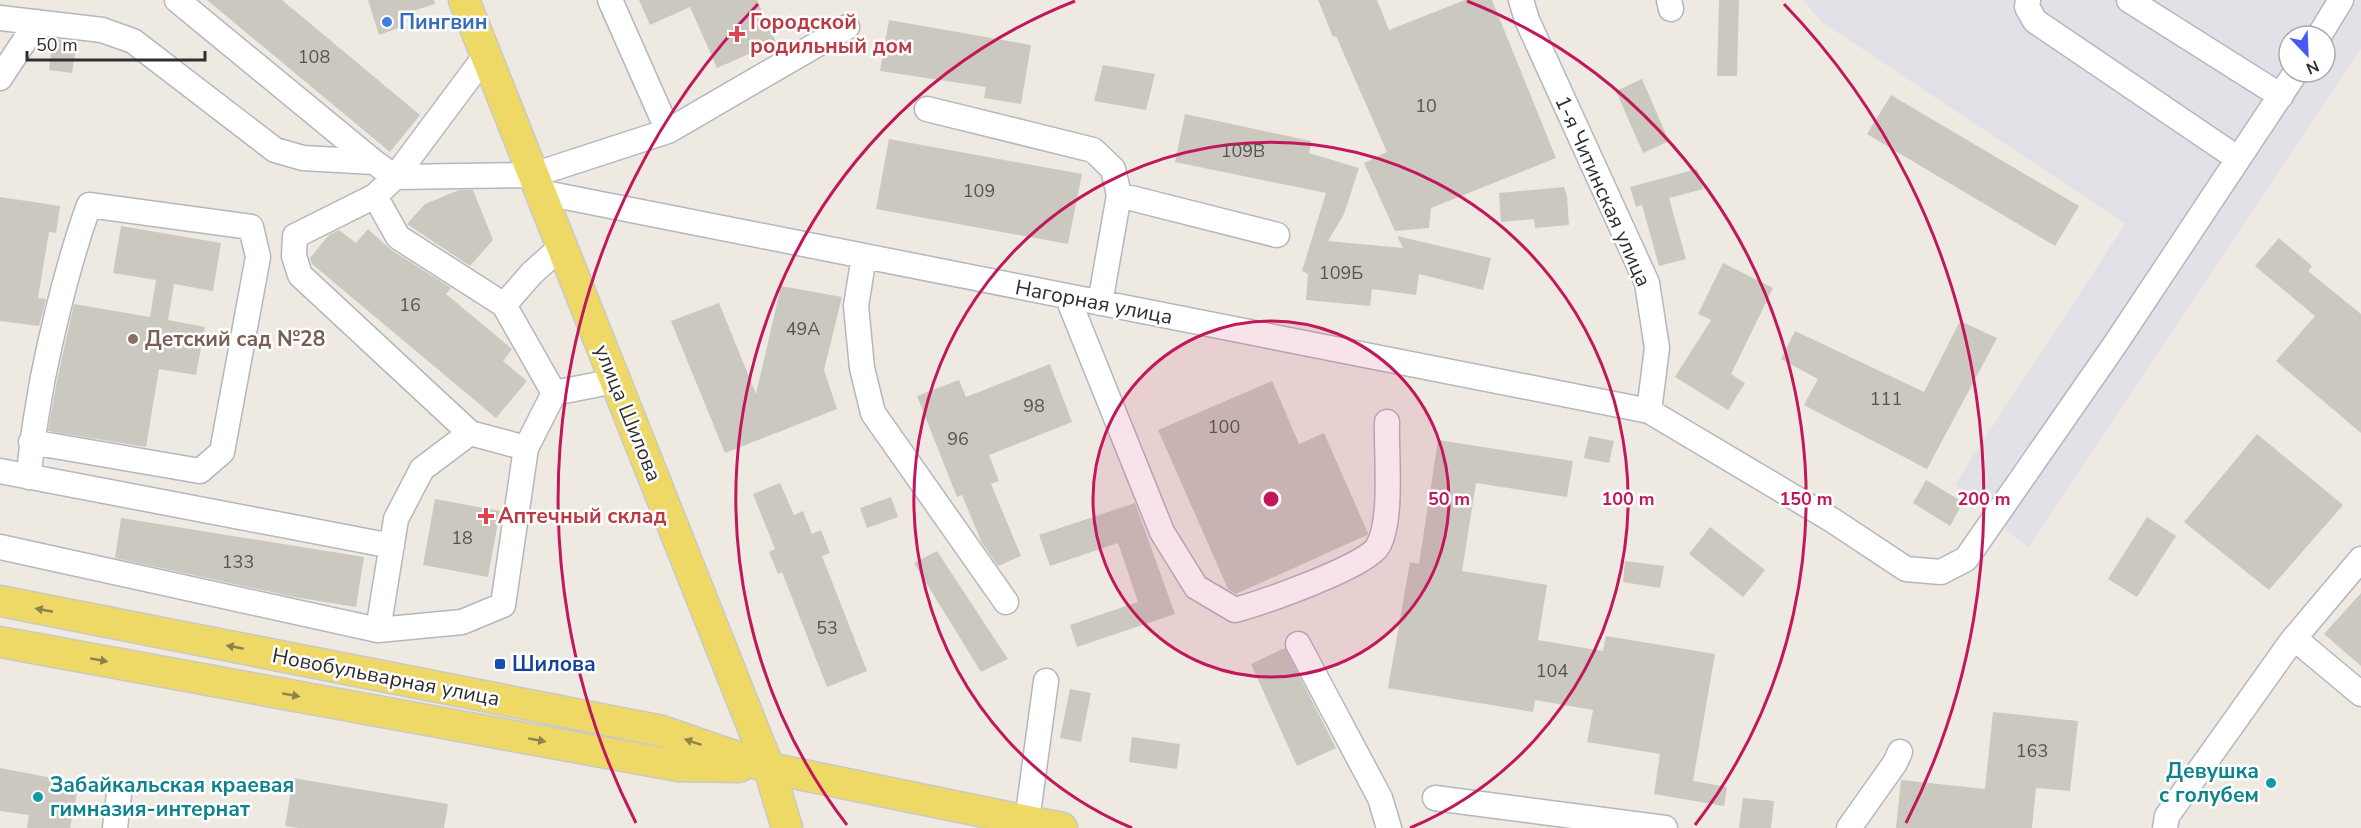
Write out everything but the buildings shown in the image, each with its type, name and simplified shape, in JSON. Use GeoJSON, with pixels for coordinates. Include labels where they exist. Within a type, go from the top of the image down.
{"type":"FeatureCollection","features":[{"type":"Feature","properties":{"kind":"main road","name":"улица Шилова"},"geometry":{"type":"LineString","coordinates":[[464,0],[768,768],[787,828]]}},
{"type":"Feature","properties":{"kind":"main road","name":"Новобульварная улица"},"geometry":{"type":"LineString","coordinates":[[0,601],[662,731],[768,768],[1062,828]]}},
{"type":"Feature","properties":{"kind":"main road","name":"Новобульварная улица"},"geometry":{"type":"LineString","coordinates":[[0,642],[678,766],[768,768]]}},
{"type":"Feature","properties":{"kind":"street"},"geometry":{"type":"LineString","coordinates":[[177,0],[395,177],[537,184],[668,131],[847,27]]}},
{"type":"Feature","properties":{"kind":"street"},"geometry":{"type":"LineString","coordinates":[[610,0],[668,131]]}},
{"type":"Feature","properties":{"kind":"street","name":"1-я Читинская улица"},"geometry":{"type":"LineString","coordinates":[[1521,0],[1527,20],[1647,283],[1657,348],[1649,411]]}},
{"type":"Feature","properties":{"kind":"street"},"geometry":{"type":"LineString","coordinates":[[2028,0],[2027,7],[2035,21],[2237,158]]}},
{"type":"Feature","properties":{"kind":"street"},"geometry":{"type":"LineString","coordinates":[[2129,0],[2281,96]]}},
{"type":"Feature","properties":{"kind":"street"},"geometry":{"type":"LineString","coordinates":[[2326,24],[2341,0]]}},
{"type":"Feature","properties":{"kind":"street"},"geometry":{"type":"LineString","coordinates":[[0,18],[102,30],[133,41],[275,150],[303,158],[374,162]]}},
{"type":"Feature","properties":{"kind":"street"},"geometry":{"type":"LineString","coordinates":[[0,78],[37,22]]}},
{"type":"Feature","properties":{"kind":"street"},"geometry":{"type":"LineString","coordinates":[[486,55],[395,177],[375,196],[295,236],[294,256],[300,275],[470,433],[526,448]]}},
{"type":"Feature","properties":{"kind":"street"},"geometry":{"type":"LineString","coordinates":[[1649,411],[1832,520],[1906,569],[1941,572],[1966,559],[1996,519],[2116,344],[2237,158],[2288,84]]}},
{"type":"Feature","properties":{"kind":"street"},"geometry":{"type":"LineString","coordinates":[[927,109],[1093,150],[1113,169],[1119,195],[1100,303]]}},
{"type":"Feature","properties":{"kind":"street","name":"Нагорная улица"},"geometry":{"type":"LineString","coordinates":[[537,184],[864,256],[1649,411]]}},
{"type":"Feature","properties":{"kind":"street"},"geometry":{"type":"LineString","coordinates":[[1119,195],[1277,235]]}},
{"type":"Feature","properties":{"kind":"street"},"geometry":{"type":"LineString","coordinates":[[375,196],[398,237],[504,305],[554,393]]}},
{"type":"Feature","properties":{"kind":"street"},"geometry":{"type":"LineString","coordinates":[[29,477],[31,442],[50,344],[69,262],[89,205],[251,227],[258,257],[222,452],[200,471],[31,442]]}},
{"type":"Feature","properties":{"kind":"street"},"geometry":{"type":"LineString","coordinates":[[504,305],[532,273],[561,247]]}},
{"type":"Feature","properties":{"kind":"street"},"geometry":{"type":"LineString","coordinates":[[864,256],[856,306],[862,368],[873,413],[1006,603]]}},
{"type":"Feature","properties":{"kind":"street"},"geometry":{"type":"LineString","coordinates":[[1067,296],[1162,532],[1196,587],[1236,610],[1264,602],[1336,573],[1378,549],[1386,525],[1387,422]]}},
{"type":"Feature","properties":{"kind":"street"},"geometry":{"type":"LineString","coordinates":[[554,393],[615,381]]}},
{"type":"Feature","properties":{"kind":"street"},"geometry":{"type":"LineString","coordinates":[[0,547],[378,630],[462,622],[503,605],[526,448],[554,393]]}},
{"type":"Feature","properties":{"kind":"street"},"geometry":{"type":"LineString","coordinates":[[378,630],[396,519],[422,469],[470,433]]}},
{"type":"Feature","properties":{"kind":"street"},"geometry":{"type":"LineString","coordinates":[[0,471],[392,546]]}},
{"type":"Feature","properties":{"kind":"street"},"geometry":{"type":"LineString","coordinates":[[2165,828],[2167,816],[2294,638],[2361,559]]}},
{"type":"Feature","properties":{"kind":"street"},"geometry":{"type":"LineString","coordinates":[[2294,638],[2361,694]]}},
{"type":"Feature","properties":{"kind":"street"},"geometry":{"type":"LineString","coordinates":[[1298,644],[1380,798],[1389,828]]}},
{"type":"Feature","properties":{"kind":"street"},"geometry":{"type":"LineString","coordinates":[[1027,821],[1046,681]]}},
{"type":"Feature","properties":{"kind":"street"},"geometry":{"type":"LineString","coordinates":[[1849,828],[1895,763],[1900,752]]}},
{"type":"Feature","properties":{"kind":"street"},"geometry":{"type":"LineString","coordinates":[[115,828],[119,794]]}},
{"type":"Feature","properties":{"kind":"street"},"geometry":{"type":"LineString","coordinates":[[1435,798],[1665,828]]}},
{"type":"Feature","properties":{"kind":"shaded area"},"geometry":{"type":"Polygon","coordinates":[[[1802,0],[2361,0],[2361,48],[2028,548],[1955,484],[2125,224],[1823,23],[1802,0]]]}},
{"type":"Feature","properties":{"kind":"place","name":"Пингвин"},"geometry":{"type":"Point","coordinates":[387,22]}},
{"type":"Feature","properties":{"kind":"place","name":"Городской родильный дом"},"geometry":{"type":"Point","coordinates":[737,34]}},
{"type":"Feature","properties":{"kind":"place","name":"Детский сад №28"},"geometry":{"type":"Point","coordinates":[133,339]}},
{"type":"Feature","properties":{"kind":"place","name":"Аптечный склад"},"geometry":{"type":"Point","coordinates":[486,516]}},
{"type":"Feature","properties":{"kind":"place","name":"Шилова"},"geometry":{"type":"Point","coordinates":[500,664]}},
{"type":"Feature","properties":{"kind":"place","name":"Девушка с голубем"},"geometry":{"type":"Point","coordinates":[2271,783]}},
{"type":"Feature","properties":{"kind":"place","name":"Забайкальская краевая гимназия-интернат"},"geometry":{"type":"Point","coordinates":[38,797]}}]}
